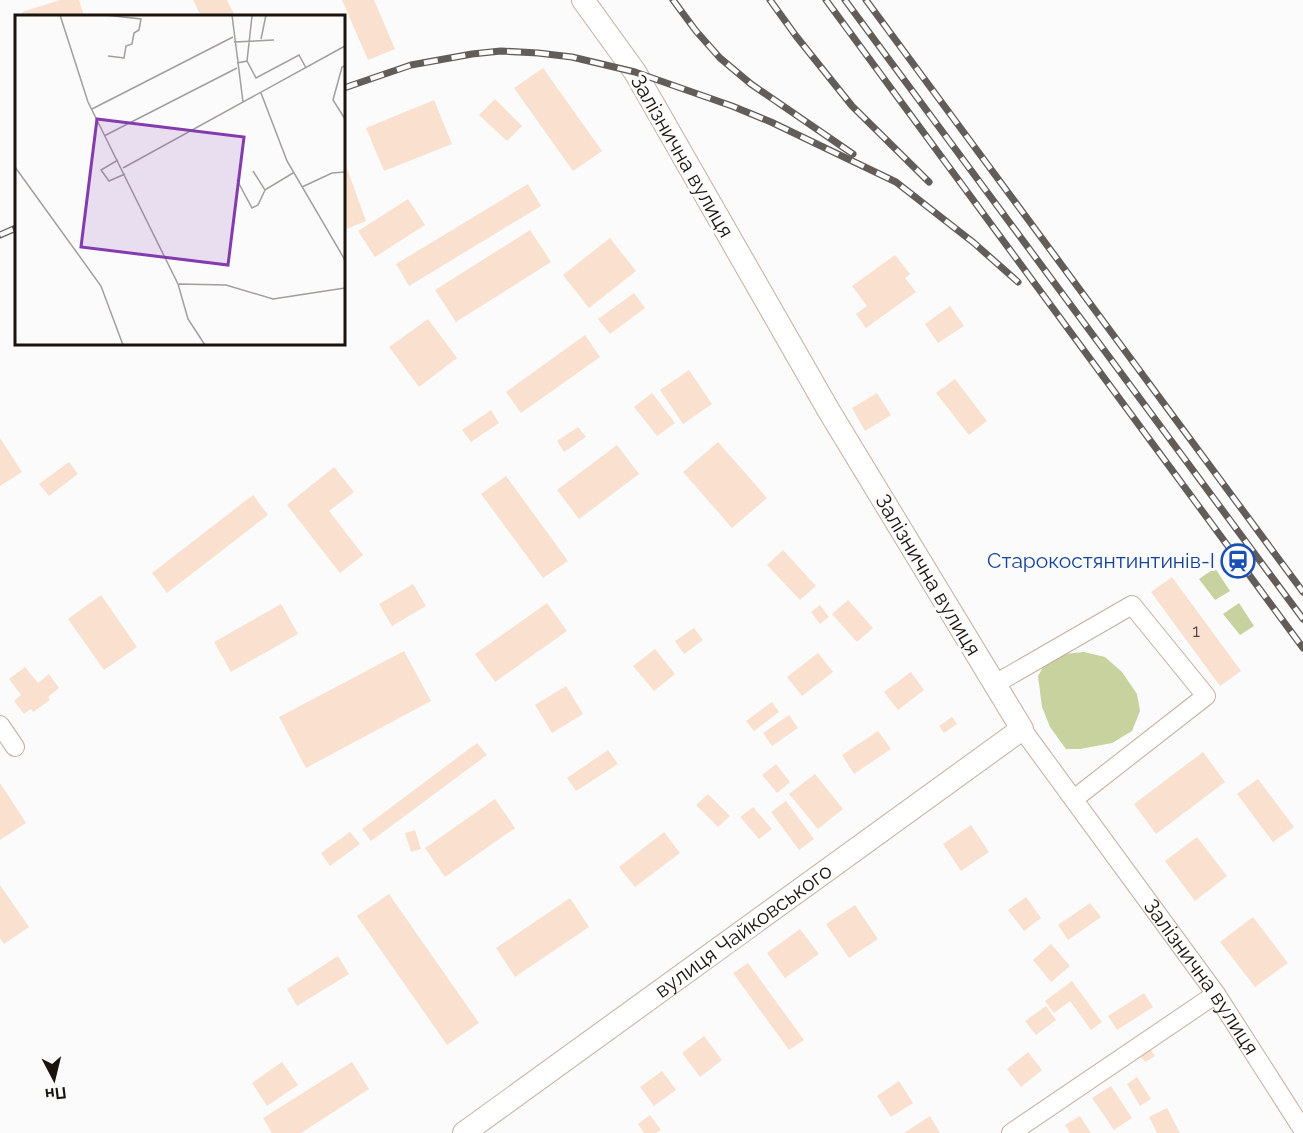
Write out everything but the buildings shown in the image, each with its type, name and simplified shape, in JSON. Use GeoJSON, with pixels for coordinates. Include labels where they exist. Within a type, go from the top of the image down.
{"type":"FeatureCollection","features":[{"type":"Feature","properties":{"kind":"street","name":"Залізнична вулиця"},"geometry":{"type":"LineString","coordinates":[[583,0],[635,72],[829,411],[1022,729],[1216,994],[1303,1130]]}},
{"type":"Feature","properties":{"kind":"street"},"geometry":{"type":"LineString","coordinates":[[995,684],[1132,605],[1206,696],[1074,799]]}},
{"type":"Feature","properties":{"kind":"street"},"geometry":{"type":"LineString","coordinates":[[0,725],[15,747]]}},
{"type":"Feature","properties":{"kind":"street","name":"вулиця Чайковського"},"geometry":{"type":"LineString","coordinates":[[464,1133],[1022,729]]}},
{"type":"Feature","properties":{"kind":"street"},"geometry":{"type":"LineString","coordinates":[[1011,1133],[1216,994]]}},
{"type":"Feature","properties":{"kind":"green space"},"geometry":{"type":"Polygon","coordinates":[[[1215,568],[1230,591],[1215,600],[1199,579],[1215,568]]]}},
{"type":"Feature","properties":{"kind":"green space"},"geometry":{"type":"Polygon","coordinates":[[[1239,603],[1254,626],[1240,635],[1223,614],[1239,603]]]}},
{"type":"Feature","properties":{"kind":"green space"},"geometry":{"type":"Polygon","coordinates":[[[1084,652],[1105,657],[1122,672],[1137,694],[1140,711],[1132,731],[1112,743],[1080,749],[1066,749],[1050,727],[1042,707],[1038,676],[1046,662],[1063,654],[1084,652]]]}},
{"type":"Feature","properties":{"kind":"railway"},"geometry":{"type":"LineString","coordinates":[[673,0],[720,58],[751,84],[853,154]]}},
{"type":"Feature","properties":{"kind":"railway"},"geometry":{"type":"LineString","coordinates":[[770,0],[852,106],[929,182]]}},
{"type":"Feature","properties":{"kind":"railway"},"geometry":{"type":"LineString","coordinates":[[826,0],[1303,648]]}},
{"type":"Feature","properties":{"kind":"railway"},"geometry":{"type":"LineString","coordinates":[[845,0],[1303,619]]}},
{"type":"Feature","properties":{"kind":"railway"},"geometry":{"type":"LineString","coordinates":[[866,0],[1303,592]]}},
{"type":"Feature","properties":{"kind":"railway"},"geometry":{"type":"LineString","coordinates":[[345,88],[411,65],[501,51],[572,57],[635,72],[771,122],[896,182],[974,243],[1018,282]]}},
{"type":"Feature","properties":{"kind":"railway"},"geometry":{"type":"LineString","coordinates":[[0,235],[15,228]]}},
{"type":"Feature","properties":{"kind":"place","name":"Старокостянтинтинів-І"},"geometry":{"type":"Point","coordinates":[1238,561]}}]}
